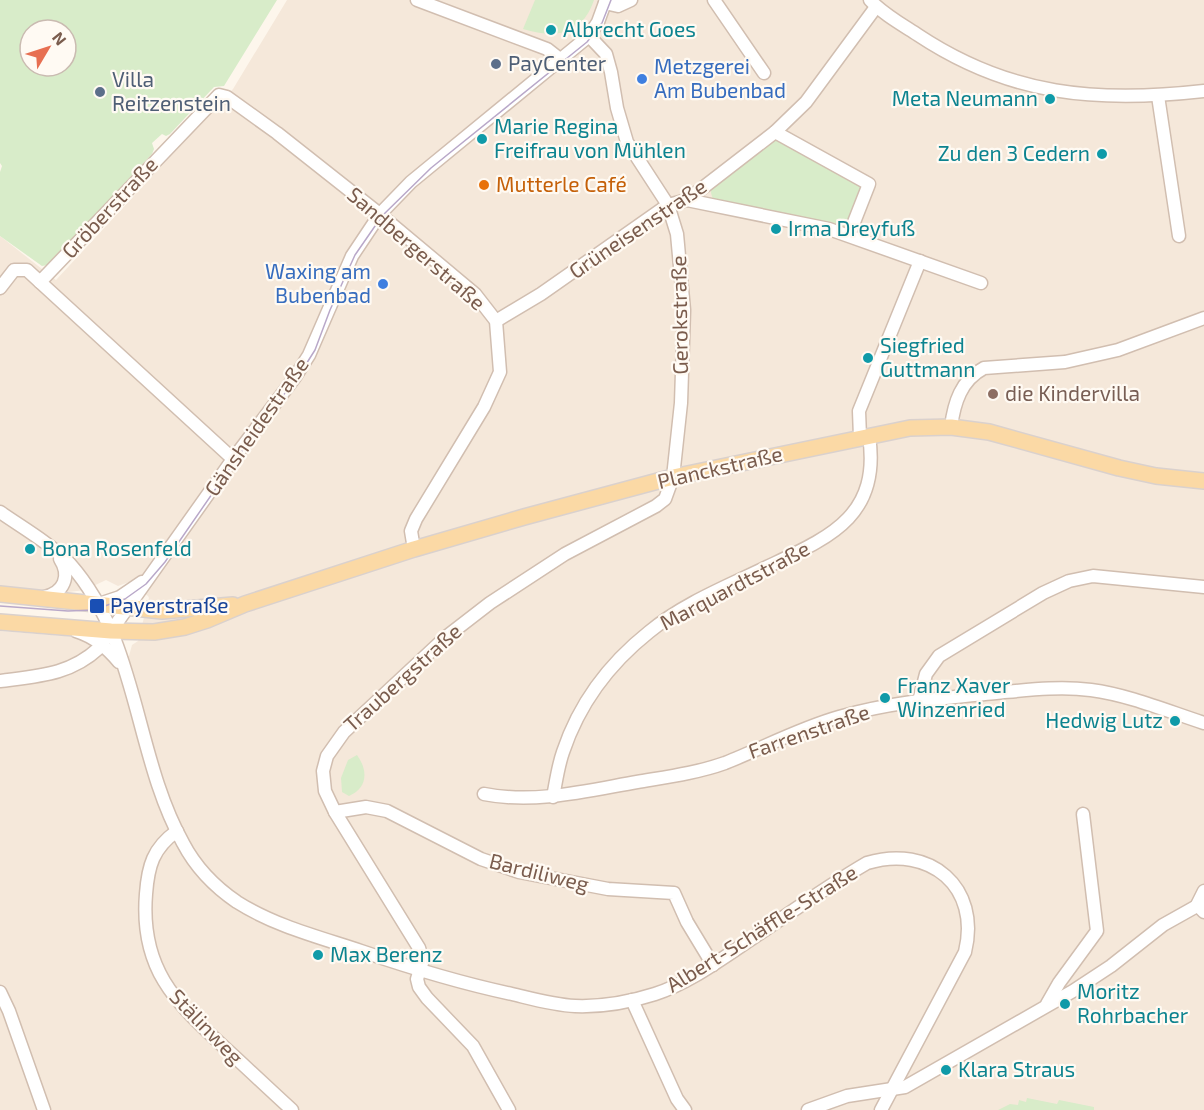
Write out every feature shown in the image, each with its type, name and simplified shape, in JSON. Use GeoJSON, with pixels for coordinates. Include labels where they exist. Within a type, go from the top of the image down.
{"type":"FeatureCollection","features":[{"type":"Feature","properties":{"kind":"main road","name":"Planckstraße"},"geometry":{"type":"LineString","coordinates":[[0,622],[62,627],[107,638],[168,630],[207,620],[245,604],[414,549],[673,477],[910,428],[951,428],[989,432],[1138,472],[1204,482]]}},
{"type":"Feature","properties":{"kind":"main road","name":"Planckstraße"},"geometry":{"type":"LineString","coordinates":[[0,594],[44,597],[128,608],[173,610],[245,604]]}},
{"type":"Feature","properties":{"kind":"street"},"geometry":{"type":"LineString","coordinates":[[417,0],[546,49],[561,60]]}},
{"type":"Feature","properties":{"kind":"street"},"geometry":{"type":"LineString","coordinates":[[589,36],[598,22],[605,1],[618,6],[632,0]]}},
{"type":"Feature","properties":{"kind":"street"},"geometry":{"type":"LineString","coordinates":[[714,0],[764,73]]}},
{"type":"Feature","properties":{"kind":"street"},"geometry":{"type":"LineString","coordinates":[[873,3],[929,43],[957,59],[1010,80],[1063,93],[1090,95],[1158,96],[1204,91]]}},
{"type":"Feature","properties":{"kind":"street","name":"Grüneisenstraße"},"geometry":{"type":"LineString","coordinates":[[496,321],[541,294],[668,206],[687,200],[775,132],[806,102],[873,3]]}},
{"type":"Feature","properties":{"kind":"street","name":"Gänsheidestraße"},"geometry":{"type":"LineString","coordinates":[[0,681],[61,671],[90,656],[107,638],[233,459],[296,377],[309,355],[352,256],[380,214],[411,182],[589,36]]}},
{"type":"Feature","properties":{"kind":"street","name":"Gerokstraße"},"geometry":{"type":"LineString","coordinates":[[589,36],[606,54],[612,72],[617,108],[627,142],[668,206],[677,234],[684,310],[681,403],[673,477]]}},
{"type":"Feature","properties":{"kind":"street","name":"Sandbergerstraße"},"geometry":{"type":"LineString","coordinates":[[219,95],[227,97],[277,133],[380,214],[475,294],[496,321],[500,372],[484,407],[416,519],[411,531],[414,549]]}},
{"type":"Feature","properties":{"kind":"street","name":"Gröberstraße"},"geometry":{"type":"LineString","coordinates":[[40,282],[219,95]]}},
{"type":"Feature","properties":{"kind":"street"},"geometry":{"type":"LineString","coordinates":[[1158,96],[1179,236]]}},
{"type":"Feature","properties":{"kind":"street"},"geometry":{"type":"LineString","coordinates":[[775,132],[869,183],[849,235]]}},
{"type":"Feature","properties":{"kind":"street"},"geometry":{"type":"LineString","coordinates":[[687,200],[829,229],[981,283]]}},
{"type":"Feature","properties":{"kind":"street","name":"Marquardtstraße"},"geometry":{"type":"LineString","coordinates":[[552,797],[562,754],[573,727],[590,695],[615,663],[649,632],[682,609],[807,548],[836,531],[857,505],[870,479],[872,456],[859,411],[920,261]]}},
{"type":"Feature","properties":{"kind":"street"},"geometry":{"type":"LineString","coordinates":[[0,288],[14,270],[27,270],[233,459]]}},
{"type":"Feature","properties":{"kind":"street"},"geometry":{"type":"LineString","coordinates":[[951,428],[952,411],[960,393],[974,373],[984,368],[1065,362],[1118,350],[1204,318]]}},
{"type":"Feature","properties":{"kind":"street","name":"Traubergstraße"},"geometry":{"type":"LineString","coordinates":[[508,1110],[473,1046],[422,992],[418,982],[423,960],[418,948],[335,812],[325,791],[323,771],[327,756],[344,732],[466,621],[536,571],[656,506],[665,499],[673,477]]}},
{"type":"Feature","properties":{"kind":"street"},"geometry":{"type":"LineString","coordinates":[[0,512],[68,562],[98,604],[114,656],[124,668]]}},
{"type":"Feature","properties":{"kind":"street"},"geometry":{"type":"LineString","coordinates":[[44,597],[57,592],[66,577],[63,564],[49,547]]}},
{"type":"Feature","properties":{"kind":"street"},"geometry":{"type":"LineString","coordinates":[[98,604],[124,595],[153,572]]}},
{"type":"Feature","properties":{"kind":"street"},"geometry":{"type":"LineString","coordinates":[[919,700],[926,674],[939,656],[1043,593],[1069,581],[1093,576],[1204,587]]}},
{"type":"Feature","properties":{"kind":"street","name":"Albert-Schäffle-Straße"},"geometry":{"type":"LineString","coordinates":[[107,638],[124,668],[159,786],[177,831],[194,860],[213,882],[236,901],[277,923],[420,971],[550,1002],[584,1005],[632,1000],[674,986],[713,965],[867,863],[884,858],[912,859],[941,872],[954,886],[964,903],[969,936],[959,966],[881,1110]]}},
{"type":"Feature","properties":{"kind":"street"},"geometry":{"type":"LineString","coordinates":[[90,656],[103,652],[114,656]]}},
{"type":"Feature","properties":{"kind":"street","name":"Farrenstraße"},"geometry":{"type":"LineString","coordinates":[[484,794],[520,798],[552,797],[708,768],[726,763],[837,718],[865,710],[919,700],[1071,688],[1113,694],[1204,723]]}},
{"type":"Feature","properties":{"kind":"street","name":"Bardiliweg"},"geometry":{"type":"LineString","coordinates":[[335,812],[352,808],[376,808],[393,814],[481,859],[519,872],[608,889],[674,893],[687,922],[713,965]]}},
{"type":"Feature","properties":{"kind":"street"},"geometry":{"type":"LineString","coordinates":[[1047,1005],[1059,983],[1097,931],[1083,814]]}},
{"type":"Feature","properties":{"kind":"street","name":"Stälinweg"},"geometry":{"type":"LineString","coordinates":[[177,831],[158,848],[150,864],[147,877],[145,913],[150,947],[156,966],[167,988],[183,1008],[292,1110]]}},
{"type":"Feature","properties":{"kind":"street"},"geometry":{"type":"LineString","coordinates":[[808,1110],[847,1096],[905,1087],[1073,991],[1111,966],[1163,925],[1202,906],[1204,891]]}},
{"type":"Feature","properties":{"kind":"street"},"geometry":{"type":"LineString","coordinates":[[0,992],[44,1110]]}},
{"type":"Feature","properties":{"kind":"street"},"geometry":{"type":"LineString","coordinates":[[632,1000],[677,1099],[685,1110]]}},
{"type":"Feature","properties":{"kind":"shaded area"},"geometry":{"type":"Polygon","coordinates":[[[287,0],[1204,0],[1204,1110],[0,1110],[0,631],[77,637],[88,640],[113,661],[129,656],[132,645],[138,641],[149,598],[129,582],[118,586],[106,580],[85,590],[36,596],[0,590],[0,236],[56,280],[233,89],[287,0]]]}},
{"type":"Feature","properties":{"kind":"green space"},"geometry":{"type":"Polygon","coordinates":[[[0,0],[277,0],[224,86],[214,87],[170,134],[166,136],[162,134],[152,143],[154,149],[152,154],[48,265],[42,266],[0,236],[0,172],[2,166],[0,163],[0,0]]]}},
{"type":"Feature","properties":{"kind":"green space"},"geometry":{"type":"Polygon","coordinates":[[[535,0],[594,0],[589,12],[575,27],[546,34],[523,29],[535,0]]]}},
{"type":"Feature","properties":{"kind":"green space"},"geometry":{"type":"Polygon","coordinates":[[[775,132],[869,184],[849,235],[715,206],[711,193],[712,180],[775,132]]]}},
{"type":"Feature","properties":{"kind":"green space"},"geometry":{"type":"Polygon","coordinates":[[[357,755],[363,767],[364,778],[360,788],[349,796],[342,792],[341,778],[348,760],[357,755]]]}},
{"type":"Feature","properties":{"kind":"green space"},"geometry":{"type":"Polygon","coordinates":[[[1027,1098],[1057,1104],[1059,1100],[1094,1107],[1094,1110],[998,1110],[1010,1104],[1018,1105],[1019,1100],[1026,1102],[1027,1098]]]}},
{"type":"Feature","properties":{"kind":"tram line"},"geometry":{"type":"LineString","coordinates":[[0,606],[68,611],[93,610],[125,599],[146,584],[165,562],[239,455],[303,369],[315,350],[355,255],[382,216],[431,168],[587,42],[602,23],[611,0]]}},
{"type":"Feature","properties":{"kind":"place","name":"Albrecht Goes"},"geometry":{"type":"Point","coordinates":[551,30]}},
{"type":"Feature","properties":{"kind":"place","name":"PayCenter"},"geometry":{"type":"Point","coordinates":[496,64]}},
{"type":"Feature","properties":{"kind":"place","name":"Metzgerei Am Bubenbad"},"geometry":{"type":"Point","coordinates":[642,79]}},
{"type":"Feature","properties":{"kind":"place","name":"Villa Reitzenstein"},"geometry":{"type":"Point","coordinates":[100,92]}},
{"type":"Feature","properties":{"kind":"place","name":"Meta Neumann"},"geometry":{"type":"Point","coordinates":[1050,99]}},
{"type":"Feature","properties":{"kind":"place","name":"Marie Regina Freifrau von Mühlen"},"geometry":{"type":"Point","coordinates":[482,139]}},
{"type":"Feature","properties":{"kind":"place","name":"Zu den 3 Cedern"},"geometry":{"type":"Point","coordinates":[1102,154]}},
{"type":"Feature","properties":{"kind":"place","name":"Mutterle Café"},"geometry":{"type":"Point","coordinates":[484,185]}},
{"type":"Feature","properties":{"kind":"place","name":"Irma Dreyfuß"},"geometry":{"type":"Point","coordinates":[776,229]}},
{"type":"Feature","properties":{"kind":"place","name":"Waxing am Bubenbad"},"geometry":{"type":"Point","coordinates":[383,284]}},
{"type":"Feature","properties":{"kind":"place","name":"Siegfried Guttmann"},"geometry":{"type":"Point","coordinates":[868,358]}},
{"type":"Feature","properties":{"kind":"place","name":"die Kindervilla"},"geometry":{"type":"Point","coordinates":[993,394]}},
{"type":"Feature","properties":{"kind":"place","name":"Bona Rosenfeld"},"geometry":{"type":"Point","coordinates":[30,549]}},
{"type":"Feature","properties":{"kind":"place","name":"Payerstraße"},"geometry":{"type":"Point","coordinates":[97,606]}},
{"type":"Feature","properties":{"kind":"place","name":"Franz Xaver Winzenried"},"geometry":{"type":"Point","coordinates":[885,698]}},
{"type":"Feature","properties":{"kind":"place","name":"Hedwig Lutz"},"geometry":{"type":"Point","coordinates":[1175,721]}},
{"type":"Feature","properties":{"kind":"place","name":"Max Berenz"},"geometry":{"type":"Point","coordinates":[318,955]}},
{"type":"Feature","properties":{"kind":"place","name":"Moritz Rohrbacher"},"geometry":{"type":"Point","coordinates":[1065,1004]}},
{"type":"Feature","properties":{"kind":"place","name":"Klara Straus"},"geometry":{"type":"Point","coordinates":[946,1070]}}]}
